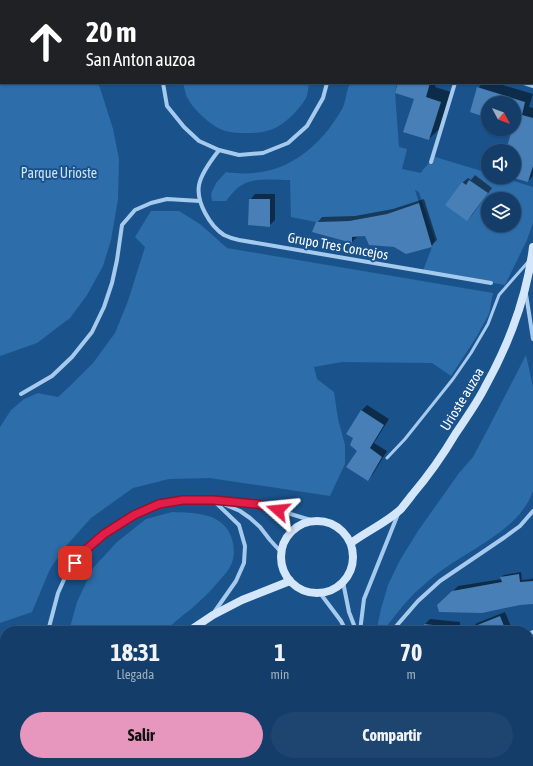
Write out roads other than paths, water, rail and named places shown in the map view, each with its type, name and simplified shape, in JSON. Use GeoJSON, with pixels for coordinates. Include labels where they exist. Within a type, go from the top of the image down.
{"type":"FeatureCollection","features":[{"type":"Feature","properties":{"kind":"street"},"geometry":{"type":"LineString","coordinates":[[163,84],[167,106],[184,127],[199,141],[219,150],[239,155],[263,153],[288,143],[307,126],[323,98],[327,84]]}},
{"type":"Feature","properties":{"kind":"street"},"geometry":{"type":"LineString","coordinates":[[431,162],[455,84]]}},
{"type":"Feature","properties":{"kind":"street","name":"Grupo Tres Concejos"},"geometry":{"type":"LineString","coordinates":[[219,150],[208,165],[199,184],[199,192],[200,201],[206,214],[213,225],[226,236],[239,240],[491,283]]}},
{"type":"Feature","properties":{"kind":"street"},"geometry":{"type":"LineString","coordinates":[[21,394],[52,376],[72,357],[92,332],[104,307],[112,283],[122,225],[135,210],[151,203],[167,199],[200,201]]}},
{"type":"Feature","properties":{"kind":"street","name":"Urioste auzoa"},"geometry":{"type":"LineString","coordinates":[[351,543],[376,528],[400,509],[422,484],[442,456],[485,388],[510,336],[531,270],[533,247]]}},
{"type":"Feature","properties":{"kind":"street","name":"Urioste auzoa"},"geometry":{"type":"LineString","coordinates":[[525,290],[533,339]]}},
{"type":"Feature","properties":{"kind":"street"},"geometry":{"type":"LineString","coordinates":[[49,626],[58,593],[67,573],[82,553],[104,534],[134,515],[159,504],[183,500],[213,500],[257,504],[314,521]]}},
{"type":"Feature","properties":{"kind":"street"},"geometry":{"type":"LineString","coordinates":[[213,500],[250,518],[282,552]]}},
{"type":"Feature","properties":{"kind":"street"},"geometry":{"type":"LineString","coordinates":[[213,500],[239,525],[245,546],[244,563],[236,581],[213,615]]}},
{"type":"Feature","properties":{"kind":"street","name":"Urioste auzoa"},"geometry":{"type":"LineString","coordinates":[[361,626],[364,599],[400,509]]}},
{"type":"Feature","properties":{"kind":"street"},"geometry":{"type":"LineString","coordinates":[[396,626],[418,601],[440,581],[520,526],[533,511]]}},
{"type":"Feature","properties":{"kind":"street"},"geometry":{"type":"LineString","coordinates":[[314,521],[322,521],[336,525],[347,536],[351,543],[354,557],[348,576],[336,588],[329,591],[310,593],[298,588],[290,581],[283,568],[281,560],[283,546],[292,531],[300,525],[314,521]]}},
{"type":"Feature","properties":{"kind":"street"},"geometry":{"type":"LineString","coordinates":[[196,626],[242,600],[290,581]]}},
{"type":"Feature","properties":{"kind":"street"},"geometry":{"type":"LineString","coordinates":[[343,582],[349,612],[354,626]]}},
{"type":"Feature","properties":{"kind":"street"},"geometry":{"type":"LineString","coordinates":[[320,593],[343,626]]}},
{"type":"Feature","properties":{"kind":"lane"},"geometry":{"type":"LineString","coordinates":[[387,458],[410,434],[453,379],[488,324],[499,296],[532,258]]}},
{"type":"Feature","properties":{"kind":"park label","name":"Parque Urioste"},"geometry":{"type":"Point","coordinates":[59,173]}}]}
